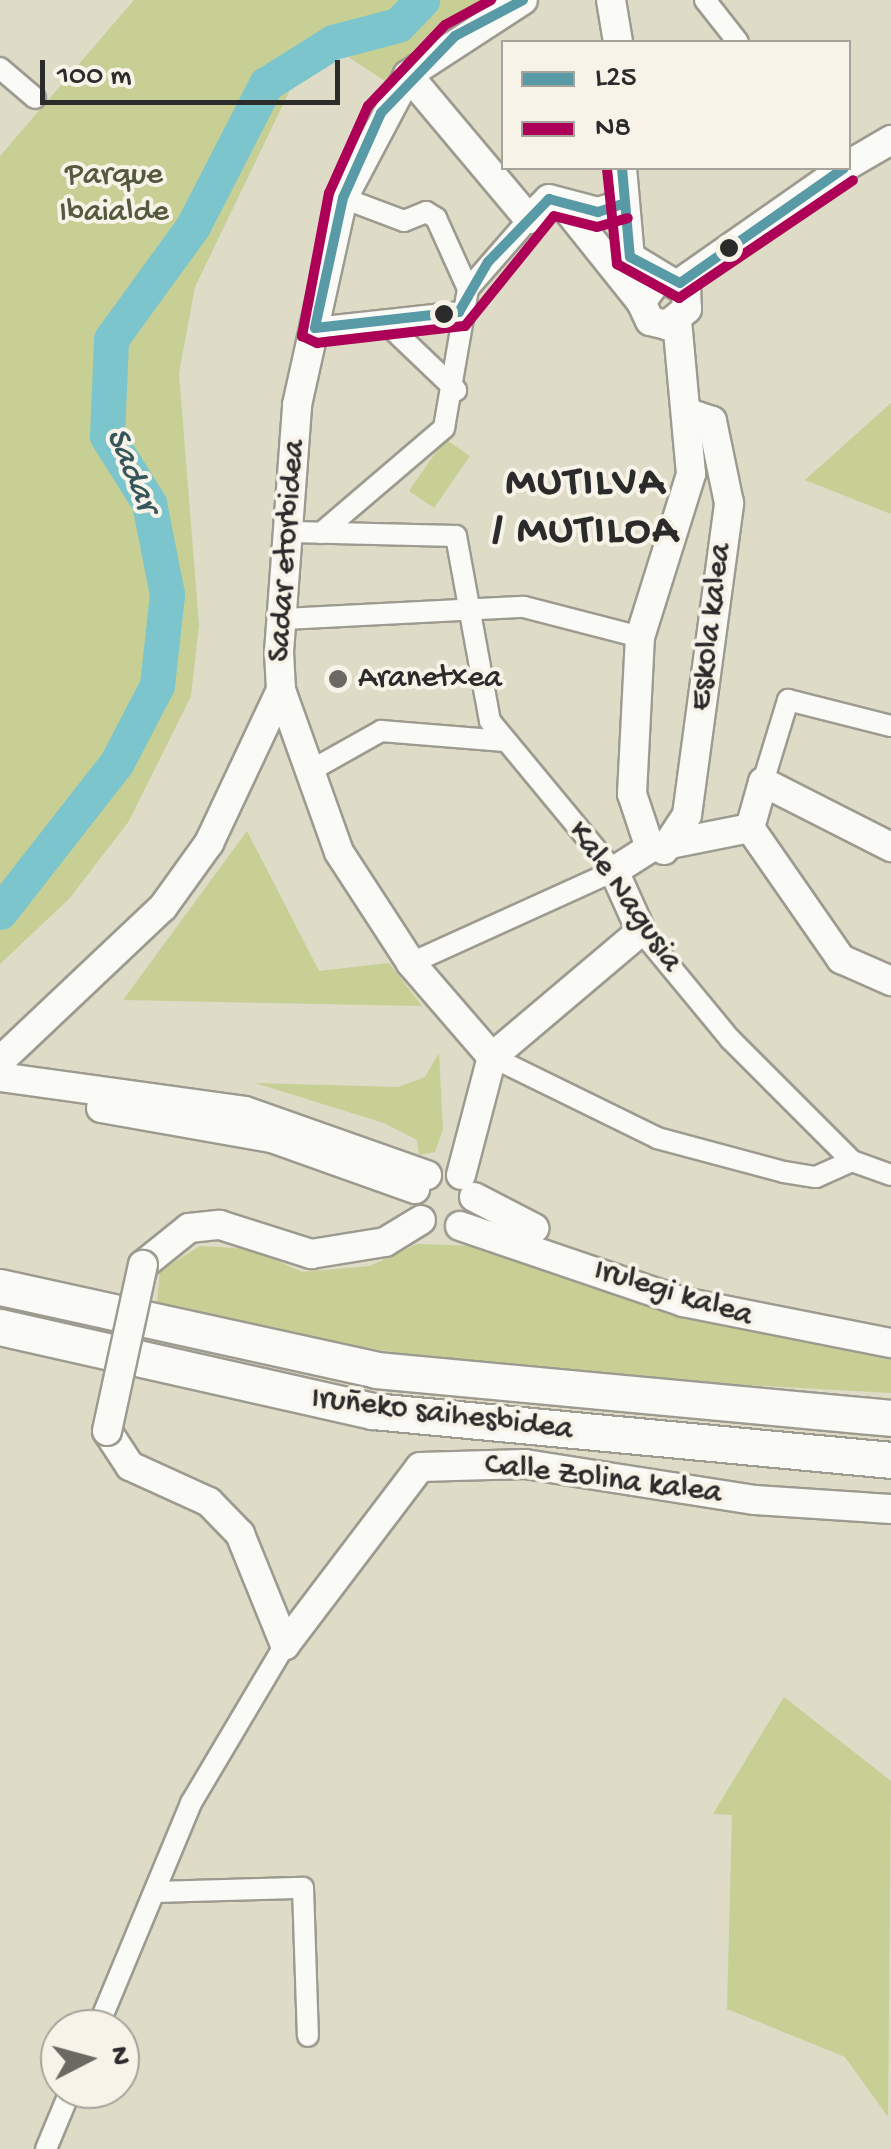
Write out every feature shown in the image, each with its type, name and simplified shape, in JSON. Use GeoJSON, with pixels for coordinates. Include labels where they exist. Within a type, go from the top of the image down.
{"type":"FeatureCollection","features":[{"type":"Feature","properties":{"kind":"highway","name":"Iruñeko saihesbidea"},"geometry":{"type":"LineString","coordinates":[[0,1287],[376,1370],[794,1412],[891,1418]]}},
{"type":"Feature","properties":{"kind":"highway","name":"Iruñeko saihesbidea"},"geometry":{"type":"LineString","coordinates":[[0,1327],[373,1411],[891,1460]]}},
{"type":"Feature","properties":{"kind":"highway"},"geometry":{"type":"LineString","coordinates":[[794,1412],[891,1410]]}},
{"type":"Feature","properties":{"kind":"highway"},"geometry":{"type":"LineString","coordinates":[[755,1450],[799,1470],[891,1477]]}},
{"type":"Feature","properties":{"kind":"street","name":"Sadar etorbidea"},"geometry":{"type":"LineString","coordinates":[[524,0],[408,75],[342,198],[297,405],[280,690],[339,852],[411,962],[492,1057],[658,1138],[816,1176],[852,1161]]}},
{"type":"Feature","properties":{"kind":"street"},"geometry":{"type":"LineString","coordinates":[[611,0],[618,40]]}},
{"type":"Feature","properties":{"kind":"street"},"geometry":{"type":"LineString","coordinates":[[705,0],[736,40]]}},
{"type":"Feature","properties":{"kind":"street"},"geometry":{"type":"LineString","coordinates":[[0,68],[34,98]]}},
{"type":"Feature","properties":{"kind":"street"},"geometry":{"type":"LineString","coordinates":[[408,75],[529,219]]}},
{"type":"Feature","properties":{"kind":"street"},"geometry":{"type":"LineString","coordinates":[[851,162],[891,140]]}},
{"type":"Feature","properties":{"kind":"street"},"geometry":{"type":"LineString","coordinates":[[622,170],[630,257],[670,281]]}},
{"type":"Feature","properties":{"kind":"street"},"geometry":{"type":"LineString","coordinates":[[641,302],[838,170]]}},
{"type":"Feature","properties":{"kind":"street"},"geometry":{"type":"LineString","coordinates":[[342,198],[404,221],[426,212],[436,218],[468,289]]}},
{"type":"Feature","properties":{"kind":"street"},"geometry":{"type":"LineString","coordinates":[[292,532],[321,533],[434,441],[456,390],[459,312],[468,289],[549,198],[566,208],[655,323],[677,322]]}},
{"type":"Feature","properties":{"kind":"street"},"geometry":{"type":"LineString","coordinates":[[566,208],[624,204]]}},
{"type":"Feature","properties":{"kind":"street","name":"Eskola kalea"},"geometry":{"type":"LineString","coordinates":[[670,281],[687,309],[677,322],[689,413],[683,520],[640,637],[632,794],[657,849],[687,815],[729,503],[712,421],[689,413]]}},
{"type":"Feature","properties":{"kind":"street"},"geometry":{"type":"LineString","coordinates":[[316,328],[389,326],[459,312]]}},
{"type":"Feature","properties":{"kind":"street"},"geometry":{"type":"LineString","coordinates":[[389,326],[456,390]]}},
{"type":"Feature","properties":{"kind":"street","name":"Kale Nagusia"},"geometry":{"type":"LineString","coordinates":[[321,533],[456,536],[490,721],[614,871],[641,931],[730,1039],[852,1161]]}},
{"type":"Feature","properties":{"kind":"street"},"geometry":{"type":"LineString","coordinates":[[284,620],[524,607],[640,637]]}},
{"type":"Feature","properties":{"kind":"street"},"geometry":{"type":"LineString","coordinates":[[0,1062],[163,907],[216,828],[280,690]]}},
{"type":"Feature","properties":{"kind":"street"},"geometry":{"type":"LineString","coordinates":[[750,828],[788,700],[891,726]]}},
{"type":"Feature","properties":{"kind":"street"},"geometry":{"type":"LineString","coordinates":[[308,772],[381,731],[505,741]]}},
{"type":"Feature","properties":{"kind":"street"},"geometry":{"type":"LineString","coordinates":[[687,815],[733,822],[761,788]]}},
{"type":"Feature","properties":{"kind":"street"},"geometry":{"type":"LineString","coordinates":[[761,788],[891,847]]}},
{"type":"Feature","properties":{"kind":"street"},"geometry":{"type":"LineString","coordinates":[[411,962],[657,849],[750,828]]}},
{"type":"Feature","properties":{"kind":"street"},"geometry":{"type":"LineString","coordinates":[[750,828],[842,959],[891,981]]}},
{"type":"Feature","properties":{"kind":"street"},"geometry":{"type":"LineString","coordinates":[[460,1226],[492,1057],[641,931]]}},
{"type":"Feature","properties":{"kind":"street"},"geometry":{"type":"LineString","coordinates":[[0,1077],[246,1111],[421,1182]]}},
{"type":"Feature","properties":{"kind":"street"},"geometry":{"type":"LineString","coordinates":[[0,1096],[272,1138],[421,1182],[468,1186]]}},
{"type":"Feature","properties":{"kind":"street"},"geometry":{"type":"LineString","coordinates":[[852,1161],[891,1175]]}},
{"type":"Feature","properties":{"kind":"street"},"geometry":{"type":"LineString","coordinates":[[286,1645],[240,1534],[208,1502],[130,1466],[107,1431],[142,1266],[189,1228],[220,1224],[311,1254],[385,1242],[421,1220],[421,1182]]}},
{"type":"Feature","properties":{"kind":"street","name":"Irulegi kalea"},"geometry":{"type":"LineString","coordinates":[[468,1186],[675,1281],[891,1324]]}},
{"type":"Feature","properties":{"kind":"street","name":"Irulegi kalea"},"geometry":{"type":"LineString","coordinates":[[421,1220],[440,1231],[460,1226],[683,1302],[891,1343]]}},
{"type":"Feature","properties":{"kind":"street","name":"Calle Zolina kalea"},"geometry":{"type":"LineString","coordinates":[[106,2009],[191,1803],[286,1645],[420,1466],[525,1464],[756,1500],[891,1509]]}},
{"type":"Feature","properties":{"kind":"street"},"geometry":{"type":"LineString","coordinates":[[156,1892],[303,1888],[308,2036]]}},
{"type":"Feature","properties":{"kind":"street"},"geometry":{"type":"LineString","coordinates":[[46,2149],[63,2109]]}},
{"type":"Feature","properties":{"kind":"green space","name":"Parque Ibaialde"},"geometry":{"type":"Polygon","coordinates":[[[134,0],[490,0],[427,36],[385,81],[339,51],[311,61],[292,86],[195,287],[179,373],[199,625],[191,696],[129,821],[69,899],[0,964],[0,156],[134,0]]]}},
{"type":"Feature","properties":{"kind":"green space"},"geometry":{"type":"Polygon","coordinates":[[[891,403],[891,514],[805,480],[891,403]]]}},
{"type":"Feature","properties":{"kind":"green space"},"geometry":{"type":"Polygon","coordinates":[[[445,439],[470,456],[434,508],[409,491],[445,439]]]}},
{"type":"Feature","properties":{"kind":"green space"},"geometry":{"type":"Polygon","coordinates":[[[247,831],[319,971],[389,963],[422,1006],[123,1000],[247,831]]]}},
{"type":"Feature","properties":{"kind":"green space"},"geometry":{"type":"Polygon","coordinates":[[[439,1053],[443,1129],[435,1152],[419,1155],[417,1140],[384,1123],[255,1083],[398,1087],[425,1077],[439,1053]]]}},
{"type":"Feature","properties":{"kind":"green space"},"geometry":{"type":"Polygon","coordinates":[[[417,1244],[480,1246],[698,1318],[891,1358],[891,1393],[513,1372],[156,1313],[160,1271],[200,1246],[251,1249],[302,1272],[370,1266],[417,1244]]]}},
{"type":"Feature","properties":{"kind":"green space"},"geometry":{"type":"Polygon","coordinates":[[[784,1697],[891,1781],[888,2117],[845,2057],[727,2009],[732,1815],[713,1814],[784,1697]]]}},
{"type":"Feature","properties":{"kind":"waterway","name":"Sadar"},"geometry":{"type":"LineString","coordinates":[[0,912],[117,762],[157,685],[167,594],[149,503],[107,436],[111,339],[193,226],[266,84],[333,42],[398,25],[422,0]]}},
{"type":"Feature","properties":{"kind":"transit line","name":"N8"},"geometry":{"type":"LineString","coordinates":[[491,0],[445,25],[368,106],[329,193],[302,336],[317,343],[465,326],[554,216],[597,227],[628,218]]}},
{"type":"Feature","properties":{"kind":"transit line","name":"L25"},"geometry":{"type":"LineString","coordinates":[[523,0],[455,36],[381,113],[343,198],[315,328],[459,312],[488,262],[549,199],[598,212],[623,204]]}},
{"type":"Feature","properties":{"kind":"transit line","name":"N8"},"geometry":{"type":"LineString","coordinates":[[607,170],[617,264],[679,298],[853,180]]}},
{"type":"Feature","properties":{"kind":"transit line","name":"L25"},"geometry":{"type":"LineString","coordinates":[[622,170],[630,257],[680,283],[841,170]]}},
{"type":"Feature","properties":{"kind":"place","name":"Aranetxea"},"geometry":{"type":"Point","coordinates":[338,679]}},
{"type":"Feature","properties":{"kind":"district","name":"MUTILVA / MUTILOA"},"geometry":{"type":"Point","coordinates":[586,509]}}]}
